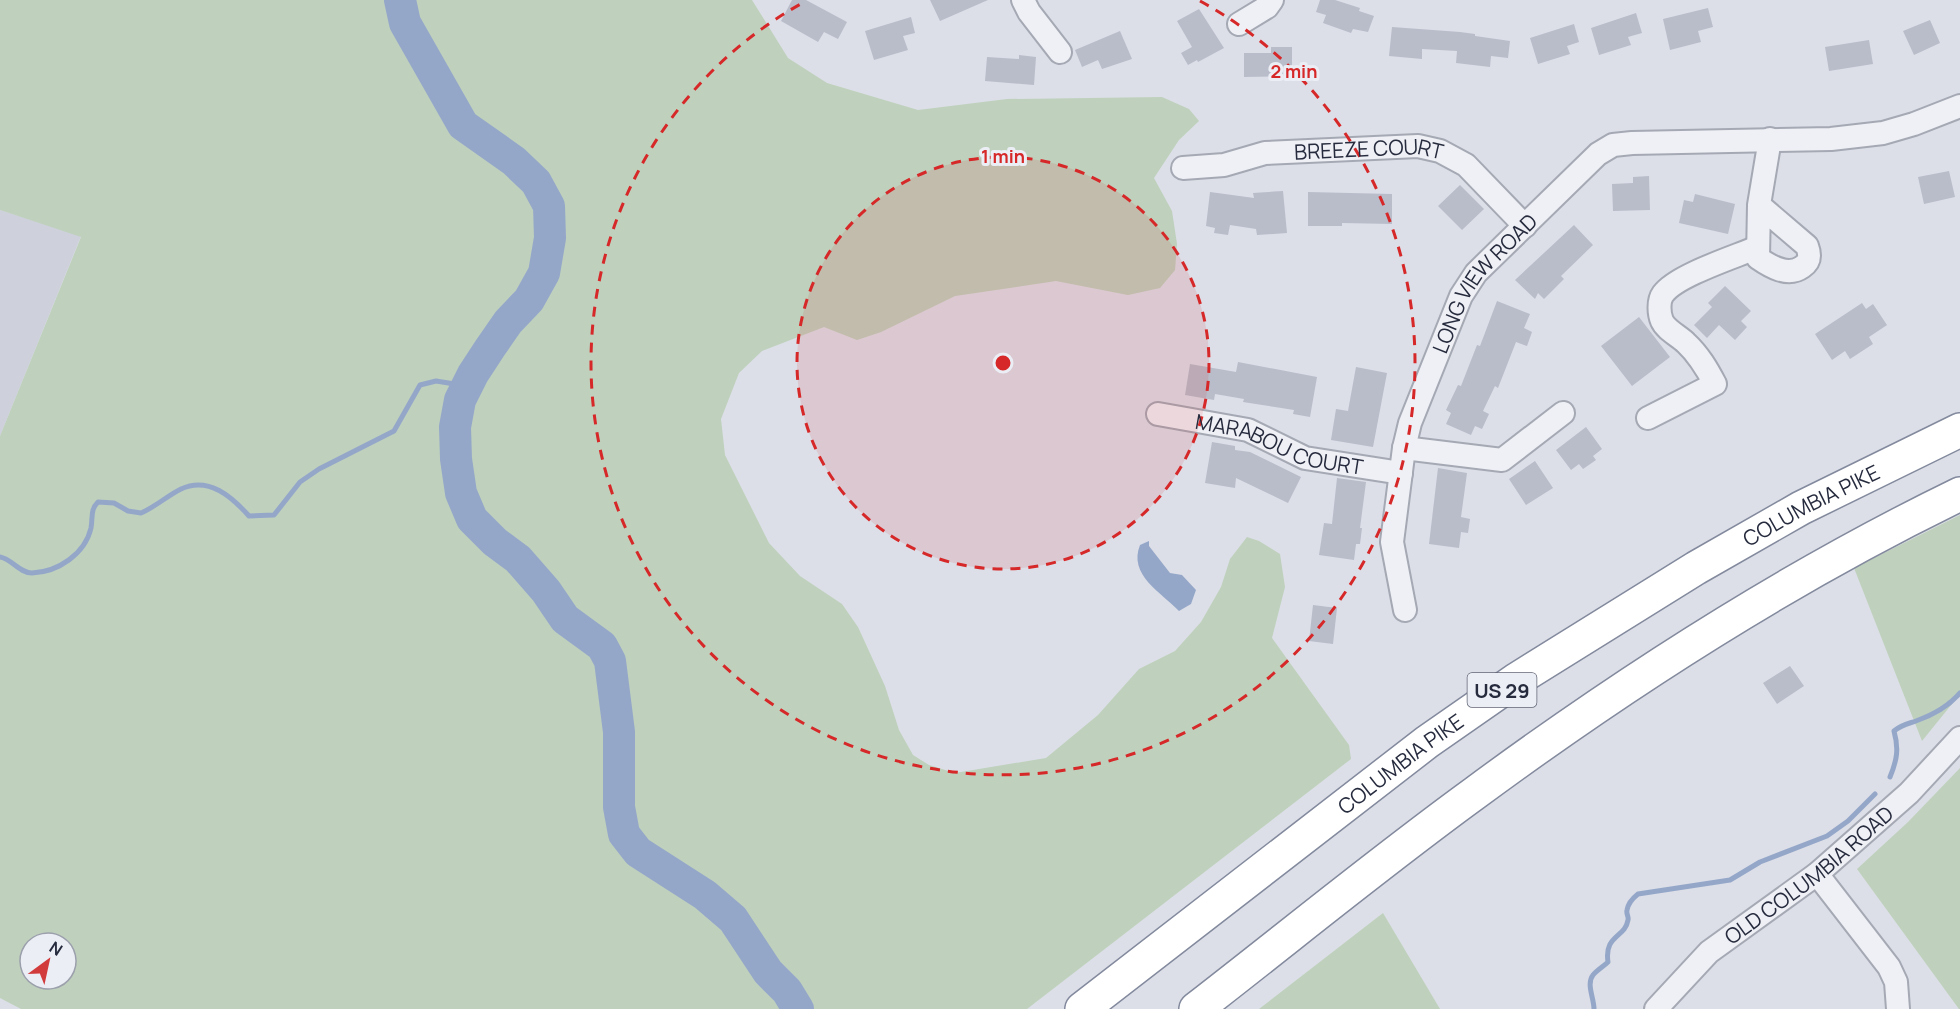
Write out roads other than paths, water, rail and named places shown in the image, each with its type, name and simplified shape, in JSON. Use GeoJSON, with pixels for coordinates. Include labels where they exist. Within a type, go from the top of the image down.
{"type":"FeatureCollection","features":[{"type":"Feature","properties":{"kind":"highway","name":"COLUMBIA PIKE"},"geometry":{"type":"LineString","coordinates":[[1082,1009],[1427,742],[1516,680],[1686,573],[1801,508],[1960,430]]}},
{"type":"Feature","properties":{"kind":"highway"},"geometry":{"type":"LineString","coordinates":[[1197,1009],[1473,794],[1649,672],[1727,621],[1822,566],[1960,494]]}},
{"type":"Feature","properties":{"kind":"street"},"geometry":{"type":"LineString","coordinates":[[1023,0],[1029,12],[1060,52]]}},
{"type":"Feature","properties":{"kind":"street"},"geometry":{"type":"LineString","coordinates":[[1239,24],[1268,7],[1272,0]]}},
{"type":"Feature","properties":{"kind":"street","name":"LONG VIEW ROAD"},"geometry":{"type":"LineString","coordinates":[[1405,610],[1392,542],[1404,448],[1410,423],[1461,296],[1476,273],[1598,154],[1613,145],[1632,143],[1831,139],[1883,133],[1914,124],[1960,105]]}},
{"type":"Feature","properties":{"kind":"street"},"geometry":{"type":"LineString","coordinates":[[1759,205],[1808,246],[1810,255],[1806,264],[1797,271],[1785,271],[1771,267],[1758,258],[1759,205],[1770,139]]}},
{"type":"Feature","properties":{"kind":"street","name":"BREEZE COURT"},"geometry":{"type":"LineString","coordinates":[[1183,168],[1224,165],[1264,153],[1418,146],[1440,151],[1466,165],[1525,226]]}},
{"type":"Feature","properties":{"kind":"street"},"geometry":{"type":"LineString","coordinates":[[1648,418],[1715,384],[1695,351],[1662,323],[1660,300],[1663,294],[1675,283],[1758,248]]}},
{"type":"Feature","properties":{"kind":"street"},"geometry":{"type":"LineString","coordinates":[[1404,448],[1502,460],[1563,413]]}},
{"type":"Feature","properties":{"kind":"street","name":"MARABOU COURT"},"geometry":{"type":"LineString","coordinates":[[1158,414],[1248,430],[1305,458],[1401,473]]}},
{"type":"Feature","properties":{"kind":"street","name":"OLD COLUMBIA ROAD"},"geometry":{"type":"LineString","coordinates":[[1656,1009],[1708,952],[1817,874],[1910,793],[1960,738]]}},
{"type":"Feature","properties":{"kind":"street"},"geometry":{"type":"LineString","coordinates":[[1817,874],[1889,967],[1896,981],[1898,1009]]}},
{"type":"Feature","properties":{"kind":"water"},"geometry":{"type":"Polygon","coordinates":[[[1149,541],[1149,546],[1170,573],[1182,575],[1196,590],[1191,604],[1179,611],[1148,582],[1138,565],[1137,556],[1140,545],[1149,541]]]}},
{"type":"Feature","properties":{"kind":"waterway"},"geometry":{"type":"LineString","coordinates":[[400,0],[405,23],[463,125],[514,161],[536,182],[549,206],[550,238],[544,273],[529,300],[508,322],[490,348],[460,400],[455,427],[456,459],[461,493],[472,519],[495,542],[518,559],[546,591],[565,619],[602,646],[610,661],[619,732],[619,807],[624,834],[638,852],[705,895],[733,919],[768,972],[787,991],[798,1009]]}},
{"type":"Feature","properties":{"kind":"waterway"},"geometry":{"type":"LineString","coordinates":[[0,557],[27,572],[42,572],[51,569],[69,560],[83,546],[91,528],[95,505],[98,502],[114,503],[128,511],[141,513],[181,489],[191,486],[201,485],[219,490],[249,516],[274,515],[300,482],[319,469],[394,431],[420,385],[436,381],[467,386]]}},
{"type":"Feature","properties":{"kind":"waterway"},"geometry":{"type":"LineString","coordinates":[[1890,777],[1896,754],[1894,731],[1940,710],[1960,693]]}},
{"type":"Feature","properties":{"kind":"waterway"},"geometry":{"type":"LineString","coordinates":[[1594,1009],[1591,979],[1608,962],[1609,947],[1626,926],[1628,908],[1638,894],[1730,880],[1760,862],[1827,836],[1848,821],[1875,794]]}}]}
